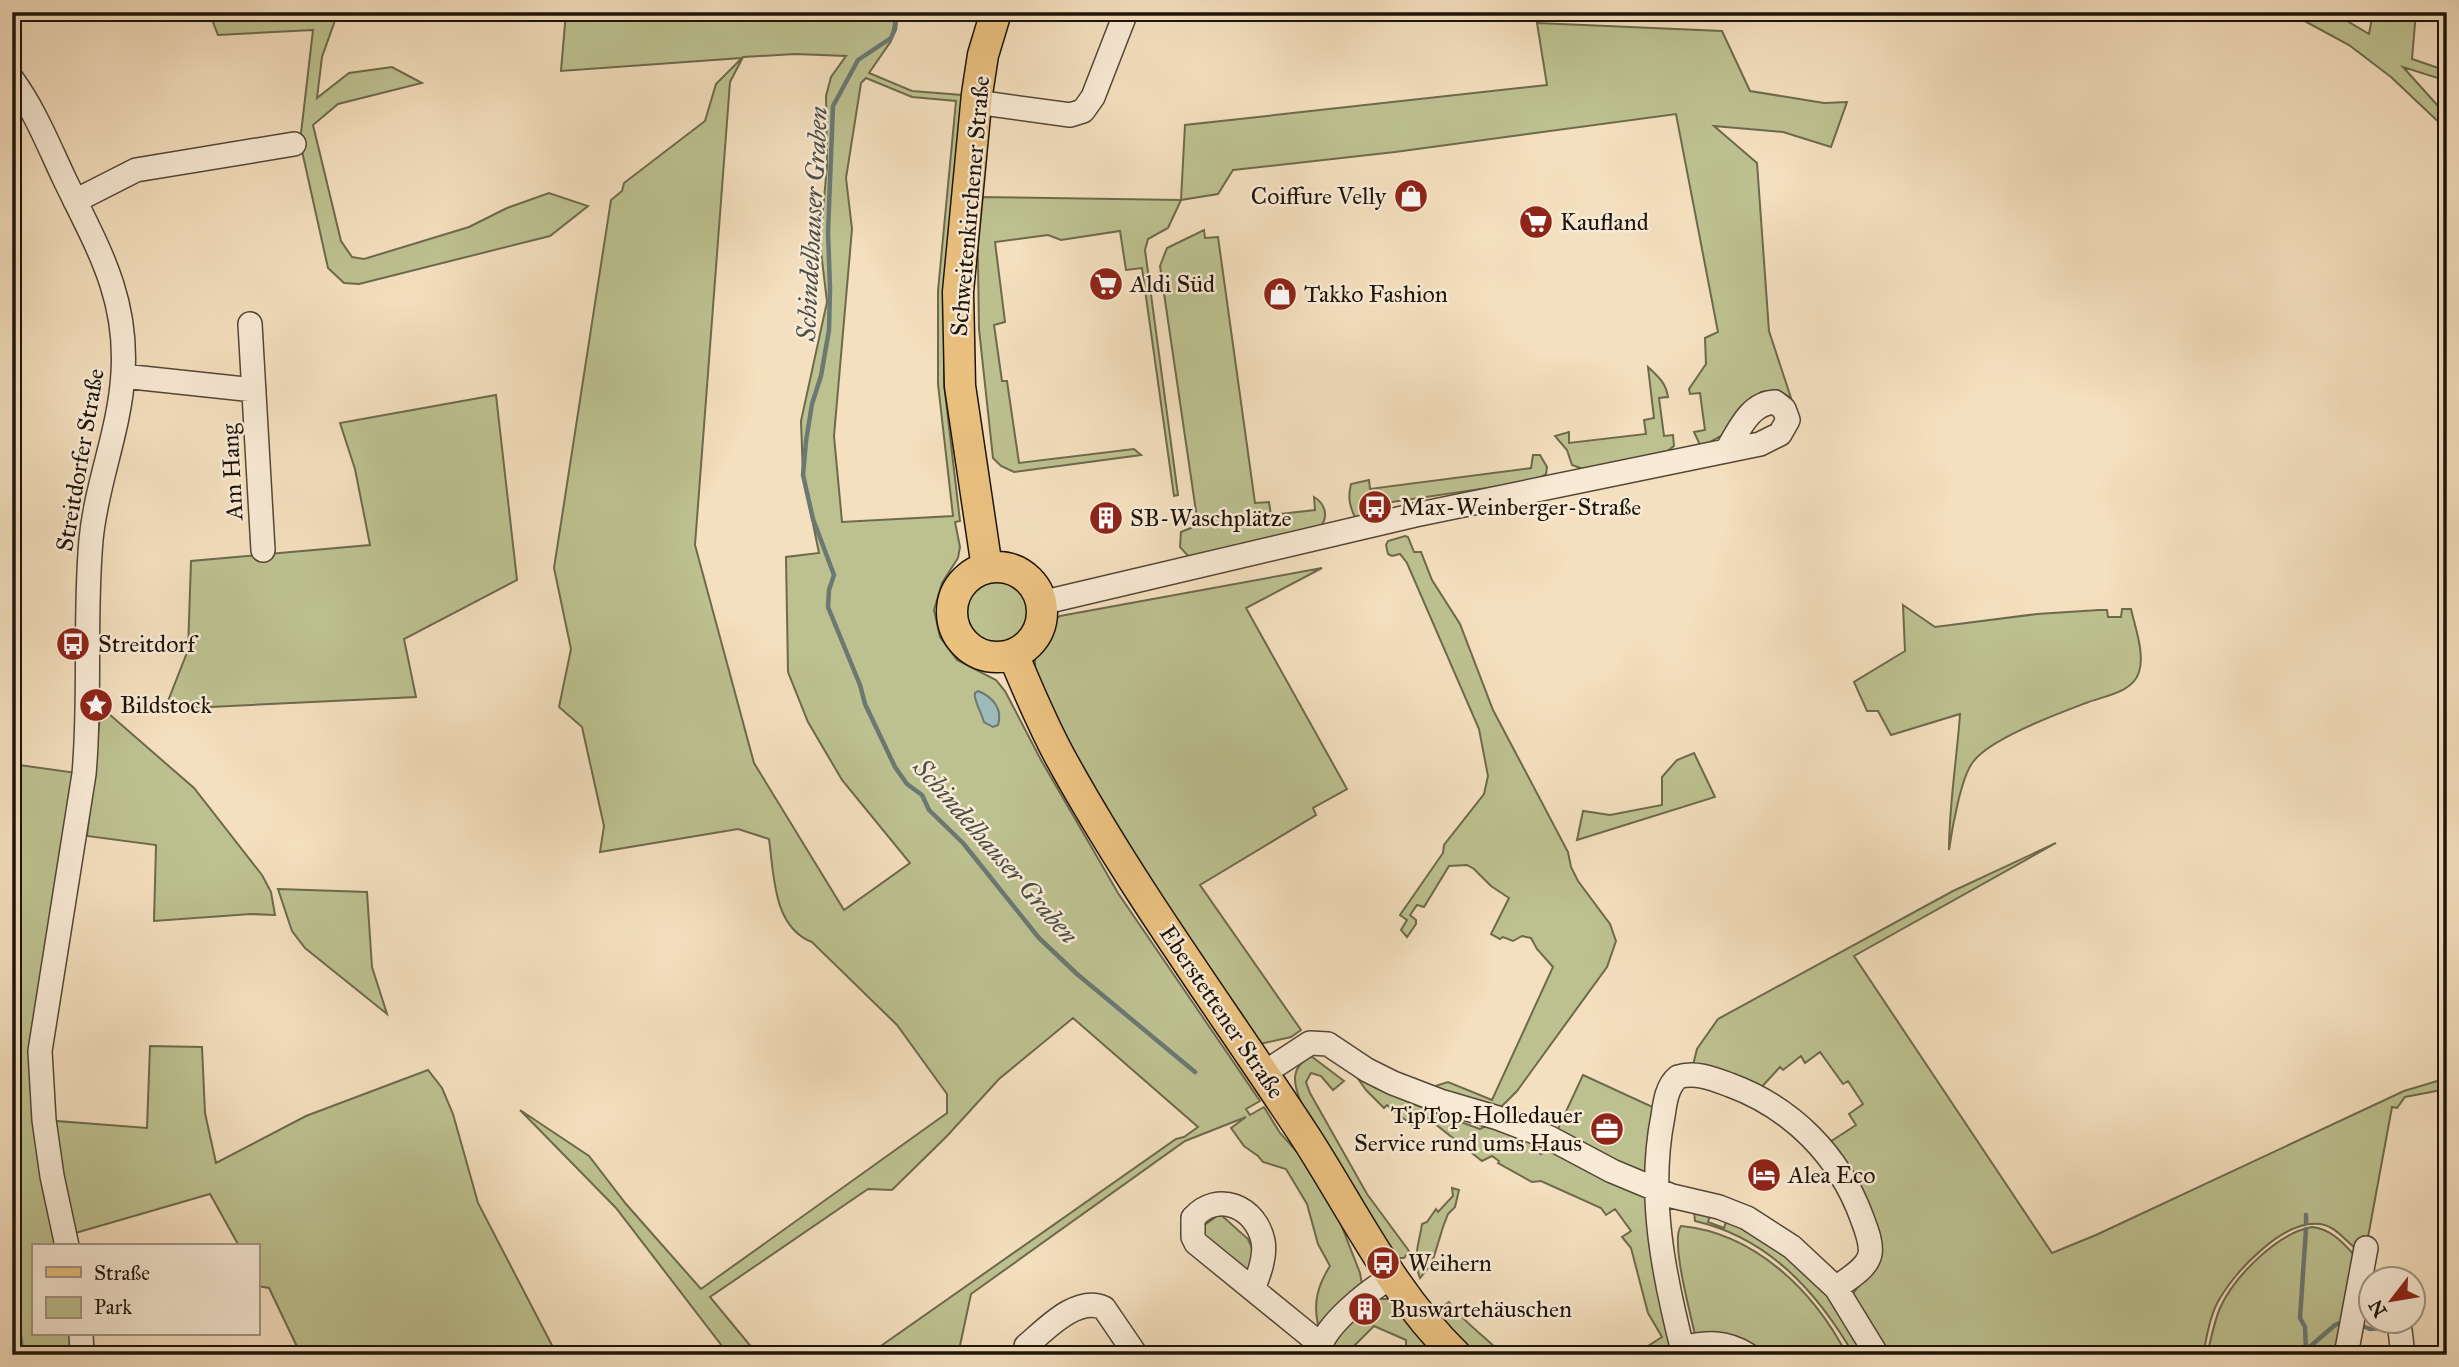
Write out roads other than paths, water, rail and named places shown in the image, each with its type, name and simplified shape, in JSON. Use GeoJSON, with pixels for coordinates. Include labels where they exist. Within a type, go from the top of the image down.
{"type":"FeatureCollection","features":[{"type":"Feature","properties":{"kind":"main road","name":"Schweitenkirchener Straße"},"geometry":{"type":"LineString","coordinates":[[986,568],[960,386],[958,292],[976,102],[983,55],[996,12]]}},
{"type":"Feature","properties":{"kind":"main road"},"geometry":{"type":"LineString","coordinates":[[1001,567],[1027,578],[1041,603],[1042,616],[1033,639],[1013,654],[999,657],[977,652],[961,638],[954,625],[952,611],[955,596],[962,584],[973,574],[986,568],[1001,567]]}},
{"type":"Feature","properties":{"kind":"main road","name":"Eberstettener Straße"},"geometry":{"type":"LineString","coordinates":[[1013,654],[1059,754],[1116,852],[1264,1073],[1392,1277],[1419,1315],[1456,1355]]}},
{"type":"Feature","properties":{"kind":"street"},"geometry":{"type":"LineString","coordinates":[[976,102],[1070,115],[1083,111],[1089,105],[1126,12]]}},
{"type":"Feature","properties":{"kind":"street","name":"Streitdorfer Straße"},"geometry":{"type":"LineString","coordinates":[[12,79],[30,108],[108,269],[122,317],[124,337],[123,376],[92,530],[86,607],[88,719],[85,774],[40,1051],[44,1120],[52,1176],[67,1244]]}},
{"type":"Feature","properties":{"kind":"street"},"geometry":{"type":"LineString","coordinates":[[75,201],[136,170],[294,144]]}},
{"type":"Feature","properties":{"kind":"street","name":"Am Hang"},"geometry":{"type":"LineString","coordinates":[[250,324],[263,550]]}},
{"type":"Feature","properties":{"kind":"street","name":"Am Hang"},"geometry":{"type":"LineString","coordinates":[[123,376],[254,390]]}},
{"type":"Feature","properties":{"kind":"street"},"geometry":{"type":"LineString","coordinates":[[1041,603],[1415,515],[1726,451]]}},
{"type":"Feature","properties":{"kind":"street"},"geometry":{"type":"LineString","coordinates":[[1264,1073],[1310,1043],[1328,1044],[1367,1070],[1416,1093],[1498,1118],[1548,1137],[1612,1171],[1681,1199],[1726,1209],[1763,1227],[1806,1258],[1836,1288],[1877,1355]]}},
{"type":"Feature","properties":{"kind":"street"},"geometry":{"type":"LineString","coordinates":[[1748,1355],[1734,1347],[1716,1342],[1683,1351],[1662,1256],[1656,1189],[1660,1131],[1669,1089],[1675,1080],[1682,1076],[1701,1076],[1738,1088],[1790,1117],[1821,1147],[1843,1178],[1861,1215],[1870,1244],[1869,1258],[1859,1270],[1836,1288]]}},
{"type":"Feature","properties":{"kind":"street"},"geometry":{"type":"LineString","coordinates":[[2346,1355],[2366,1248]]}},
{"type":"Feature","properties":{"kind":"street"},"geometry":{"type":"LineString","coordinates":[[1253,1289],[1319,1349],[1359,1299],[1392,1277]]}},
{"type":"Feature","properties":{"kind":"street"},"geometry":{"type":"LineString","coordinates":[[1026,1346],[1060,1318],[1081,1307],[1096,1304],[1104,1308],[1136,1355]]}},
{"type":"Feature","properties":{"kind":"street"},"geometry":{"type":"LineString","coordinates":[[81,1336],[82,1355]]}},
{"type":"Feature","properties":{"kind":"street"},"geometry":{"type":"LineString","coordinates":[[2401,1336],[2403,1355]]}},
{"type":"Feature","properties":{"kind":"water"},"geometry":{"type":"Polygon","coordinates":[[[978,691],[996,704],[998,725],[993,727],[984,722],[975,699],[975,693],[978,691]]]}},
{"type":"Feature","properties":{"kind":"waterway","name":"Schindelhauser Graben"},"geometry":{"type":"LineString","coordinates":[[897,12],[891,38],[858,60],[833,106],[828,232],[829,330],[821,376],[812,404],[803,475],[813,519],[834,575],[829,590],[828,607],[865,704],[895,767],[907,784],[922,795],[929,810],[963,843],[1039,938],[1077,974],[1195,1072]]}},
{"type":"Feature","properties":{"kind":"waterway"},"geometry":{"type":"LineString","coordinates":[[1541,1153],[1545,1143]]}},
{"type":"Feature","properties":{"kind":"waterway"},"geometry":{"type":"LineString","coordinates":[[2306,1215],[2306,1223]]}},
{"type":"Feature","properties":{"kind":"waterway"},"geometry":{"type":"LineString","coordinates":[[2299,1355],[2306,1350],[2305,1327],[2300,1318],[2306,1229]]}},
{"type":"Feature","properties":{"kind":"waterway"},"geometry":{"type":"LineString","coordinates":[[12,1287],[23,1355]]}},
{"type":"Feature","properties":{"kind":"waterway"},"geometry":{"type":"LineString","coordinates":[[2306,1350],[2335,1325],[2344,1321]]}},
{"type":"Feature","properties":{"kind":"place","name":"Coiffure Velly"},"geometry":{"type":"Point","coordinates":[1411,196]}},
{"type":"Feature","properties":{"kind":"place","name":"Kaufland"},"geometry":{"type":"Point","coordinates":[1536,222]}},
{"type":"Feature","properties":{"kind":"place","name":"Aldi Süd"},"geometry":{"type":"Point","coordinates":[1106,284]}},
{"type":"Feature","properties":{"kind":"place","name":"Takko Fashion"},"geometry":{"type":"Point","coordinates":[1280,294]}},
{"type":"Feature","properties":{"kind":"place","name":"Max-Weinberger-Straße"},"geometry":{"type":"Point","coordinates":[1375,507]}},
{"type":"Feature","properties":{"kind":"place","name":"SB-Waschplätze"},"geometry":{"type":"Point","coordinates":[1106,518]}},
{"type":"Feature","properties":{"kind":"place","name":"Streitdorf"},"geometry":{"type":"Point","coordinates":[73,644]}},
{"type":"Feature","properties":{"kind":"place","name":"Bildstock"},"geometry":{"type":"Point","coordinates":[96,705]}},
{"type":"Feature","properties":{"kind":"place","name":"TipTop-Holledauer Service rund ums Haus"},"geometry":{"type":"Point","coordinates":[1607,1129]}},
{"type":"Feature","properties":{"kind":"place","name":"Alea Eco"},"geometry":{"type":"Point","coordinates":[1764,1175]}},
{"type":"Feature","properties":{"kind":"place","name":"Weihern"},"geometry":{"type":"Point","coordinates":[1383,1263]}},
{"type":"Feature","properties":{"kind":"place","name":"Buswartehäuschen"},"geometry":{"type":"Point","coordinates":[1365,1309]}}]}
